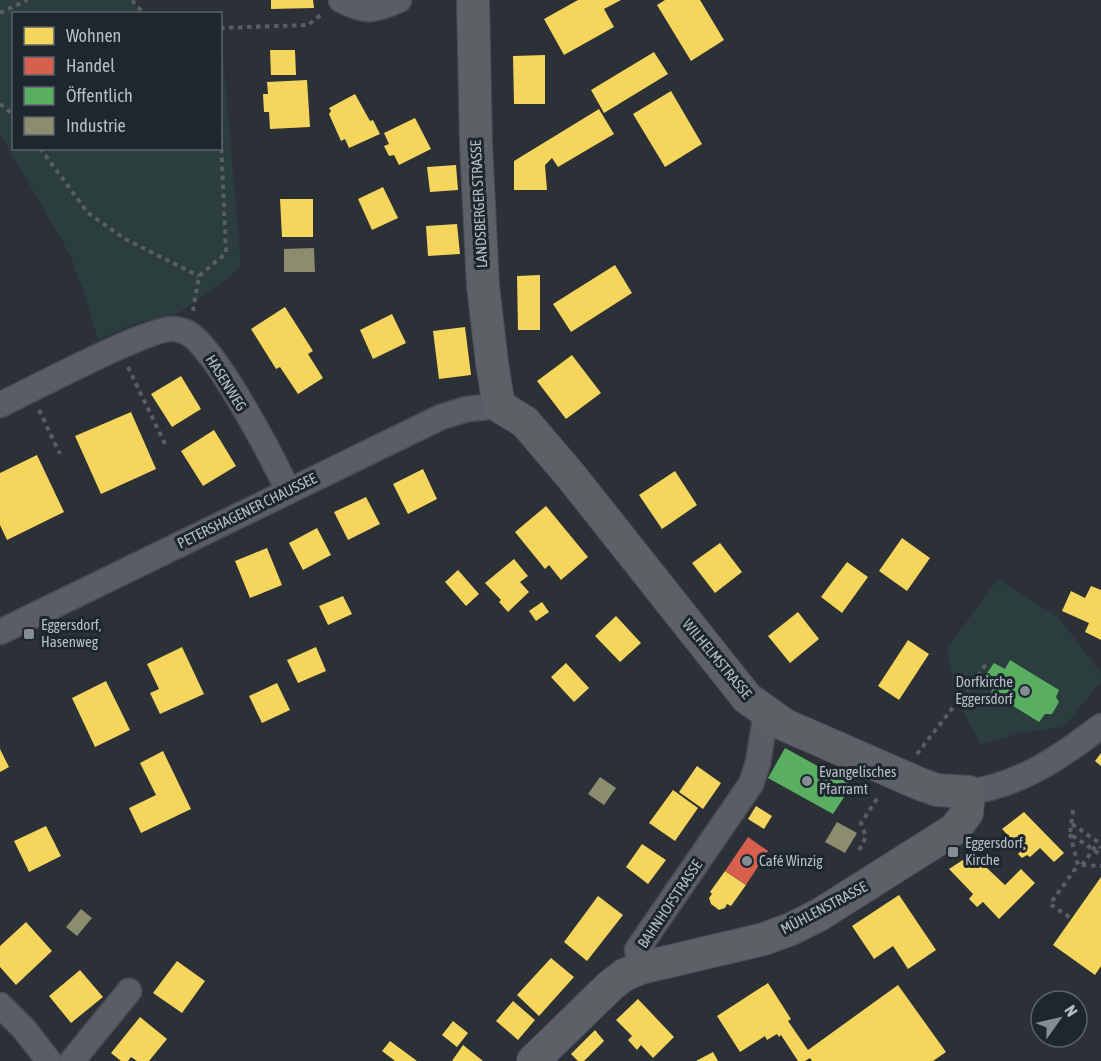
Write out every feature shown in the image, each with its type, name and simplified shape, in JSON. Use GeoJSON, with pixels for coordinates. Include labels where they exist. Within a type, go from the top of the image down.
{"type":"FeatureCollection","features":[{"type":"Feature","properties":{"kind":"main road","name":"LANDSBERGER STRASSE"},"geometry":{"type":"LineString","coordinates":[[473,0],[476,144],[483,286],[499,406]]}},
{"type":"Feature","properties":{"kind":"main road","name":"WILHELMSTRASSE"},"geometry":{"type":"LineString","coordinates":[[499,406],[525,422],[571,476],[747,698],[784,725],[907,770],[937,790],[969,792]]}},
{"type":"Feature","properties":{"kind":"main road","name":"MÜHLENSTRASSE"},"geometry":{"type":"LineString","coordinates":[[641,968],[764,939],[819,915],[955,829],[967,813],[969,792]]}},
{"type":"Feature","properties":{"kind":"main road","name":"BAHNHOFSTRASSE"},"geometry":{"type":"LineString","coordinates":[[533,1061],[610,986],[624,975],[641,968]]}},
{"type":"Feature","properties":{"kind":"street"},"geometry":{"type":"LineString","coordinates":[[341,0],[360,9],[378,9],[399,0]]}},
{"type":"Feature","properties":{"kind":"street"},"geometry":{"type":"LineString","coordinates":[[0,405],[140,337],[173,328],[188,333]]}},
{"type":"Feature","properties":{"kind":"street","name":"HASENWEG"},"geometry":{"type":"LineString","coordinates":[[188,333],[209,354],[242,407],[288,491]]}},
{"type":"Feature","properties":{"kind":"street","name":"PETERSHAGENER CHAUSSEE"},"geometry":{"type":"LineString","coordinates":[[0,633],[441,417],[467,409],[499,406]]}},
{"type":"Feature","properties":{"kind":"street","name":"BAHNHOFSTRASSE"},"geometry":{"type":"LineString","coordinates":[[641,968],[637,950],[750,784],[758,764],[766,713]]}},
{"type":"Feature","properties":{"kind":"street","name":"WILHELMSTRASSE"},"geometry":{"type":"LineString","coordinates":[[969,792],[1010,783],[1047,765],[1101,726]]}},
{"type":"Feature","properties":{"kind":"street"},"geometry":{"type":"LineString","coordinates":[[72,1061],[129,991]]}},
{"type":"Feature","properties":{"kind":"street"},"geometry":{"type":"LineString","coordinates":[[0,1005],[24,1029],[48,1061]]}},
{"type":"Feature","properties":{"kind":"path"},"geometry":{"type":"LineString","coordinates":[[0,13],[27,0]]}},
{"type":"Feature","properties":{"kind":"path"},"geometry":{"type":"LineString","coordinates":[[133,0],[143,12]]}},
{"type":"Feature","properties":{"kind":"path"},"geometry":{"type":"LineString","coordinates":[[222,28],[308,25],[341,0]]}},
{"type":"Feature","properties":{"kind":"path"},"geometry":{"type":"LineString","coordinates":[[0,104],[12,113]]}},
{"type":"Feature","properties":{"kind":"path"},"geometry":{"type":"LineString","coordinates":[[42,150],[88,213],[126,239],[199,276]]}},
{"type":"Feature","properties":{"kind":"path"},"geometry":{"type":"LineString","coordinates":[[188,333],[199,276],[226,253],[221,150]]}},
{"type":"Feature","properties":{"kind":"path"},"geometry":{"type":"LineString","coordinates":[[118,348],[165,444]]}},
{"type":"Feature","properties":{"kind":"path"},"geometry":{"type":"LineString","coordinates":[[30,391],[60,454]]}},
{"type":"Feature","properties":{"kind":"path"},"geometry":{"type":"LineString","coordinates":[[859,850],[866,837],[861,823],[877,796],[894,795],[907,770],[985,666],[990,669]]}},
{"type":"Feature","properties":{"kind":"path"},"geometry":{"type":"LineString","coordinates":[[1073,810],[1070,834],[1080,865]]}},
{"type":"Feature","properties":{"kind":"path"},"geometry":{"type":"LineString","coordinates":[[1072,824],[1098,842],[1101,848]]}},
{"type":"Feature","properties":{"kind":"path"},"geometry":{"type":"LineString","coordinates":[[1070,834],[1101,855]]}},
{"type":"Feature","properties":{"kind":"path"},"geometry":{"type":"LineString","coordinates":[[1072,919],[1050,904],[1098,842]]}},
{"type":"Feature","properties":{"kind":"path"},"geometry":{"type":"LineString","coordinates":[[1080,865],[1101,866]]}},
{"type":"Feature","properties":{"kind":"shaded area"},"geometry":{"type":"Polygon","coordinates":[[[0,0],[134,0],[138,12],[12,12],[12,150],[222,150],[222,43],[241,268],[179,313],[137,323],[98,340],[69,253],[0,134],[0,0]]]}},
{"type":"Feature","properties":{"kind":"shaded area"},"geometry":{"type":"Polygon","coordinates":[[[998,579],[1058,617],[1101,673],[1101,681],[1072,718],[1062,727],[1019,733],[981,745],[955,696],[947,648],[998,579]]]}},
{"type":"Feature","properties":{"kind":"building: Wohnen"},"geometry":{"type":"Polygon","coordinates":[[[271,0],[313,0],[314,8],[271,9],[271,0]]]}},
{"type":"Feature","properties":{"kind":"building: Wohnen"},"geometry":{"type":"Polygon","coordinates":[[[578,0],[621,0],[604,9],[614,27],[564,55],[544,19],[578,0]]]}},
{"type":"Feature","properties":{"kind":"building: Wohnen"},"geometry":{"type":"Polygon","coordinates":[[[665,0],[700,0],[724,40],[691,61],[657,5],[665,0]]]}},
{"type":"Feature","properties":{"kind":"building: Wohnen"},"geometry":{"type":"Polygon","coordinates":[[[270,50],[295,50],[296,75],[271,75],[270,50]]]}},
{"type":"Feature","properties":{"kind":"building: Wohnen"},"geometry":{"type":"Polygon","coordinates":[[[654,52],[668,74],[604,113],[591,90],[654,52]]]}},
{"type":"Feature","properties":{"kind":"building: Wohnen"},"geometry":{"type":"Polygon","coordinates":[[[545,55],[545,104],[514,104],[513,56],[545,55]]]}},
{"type":"Feature","properties":{"kind":"building: Wohnen"},"geometry":{"type":"Polygon","coordinates":[[[307,80],[310,127],[270,129],[269,112],[264,112],[263,94],[268,94],[267,82],[307,80]]]}},
{"type":"Feature","properties":{"kind":"building: Wohnen"},"geometry":{"type":"Polygon","coordinates":[[[671,91],[702,144],[665,167],[633,114],[671,91]]]}},
{"type":"Feature","properties":{"kind":"building: Wohnen"},"geometry":{"type":"Polygon","coordinates":[[[355,94],[380,134],[349,148],[345,139],[341,141],[329,114],[331,111],[329,108],[355,94]]]}},
{"type":"Feature","properties":{"kind":"building: Wohnen"},"geometry":{"type":"Polygon","coordinates":[[[599,109],[614,134],[558,167],[552,158],[545,165],[547,190],[514,190],[514,161],[599,109]]]}},
{"type":"Feature","properties":{"kind":"building: Wohnen"},"geometry":{"type":"Polygon","coordinates":[[[415,118],[431,149],[399,165],[394,155],[389,156],[384,146],[389,144],[384,133],[415,118]]]}},
{"type":"Feature","properties":{"kind":"building: Wohnen"},"geometry":{"type":"Polygon","coordinates":[[[456,165],[458,190],[430,192],[427,167],[456,165]]]}},
{"type":"Feature","properties":{"kind":"building: Wohnen"},"geometry":{"type":"Polygon","coordinates":[[[383,187],[398,218],[372,230],[358,199],[383,187]]]}},
{"type":"Feature","properties":{"kind":"building: Wohnen"},"geometry":{"type":"Polygon","coordinates":[[[280,199],[313,199],[313,237],[282,237],[280,199]]]}},
{"type":"Feature","properties":{"kind":"building: Wohnen"},"geometry":{"type":"Polygon","coordinates":[[[457,224],[460,254],[428,256],[426,226],[457,224]]]}},
{"type":"Feature","properties":{"kind":"building: Wohnen"},"geometry":{"type":"Polygon","coordinates":[[[615,265],[632,293],[571,332],[553,304],[615,265]]]}},
{"type":"Feature","properties":{"kind":"building: Wohnen"},"geometry":{"type":"Polygon","coordinates":[[[540,275],[540,330],[518,330],[517,276],[540,275]]]}},
{"type":"Feature","properties":{"kind":"building: Wohnen"},"geometry":{"type":"Polygon","coordinates":[[[285,307],[313,351],[308,354],[323,378],[298,394],[280,367],[276,369],[251,329],[285,307]]]}},
{"type":"Feature","properties":{"kind":"building: Wohnen"},"geometry":{"type":"Polygon","coordinates":[[[392,314],[406,343],[373,359],[360,330],[392,314]]]}},
{"type":"Feature","properties":{"kind":"building: Wohnen"},"geometry":{"type":"Polygon","coordinates":[[[465,327],[471,375],[439,379],[433,331],[465,327]]]}},
{"type":"Feature","properties":{"kind":"building: Wohnen"},"geometry":{"type":"Polygon","coordinates":[[[572,355],[601,393],[566,419],[537,381],[572,355]]]}},
{"type":"Feature","properties":{"kind":"building: Wohnen"},"geometry":{"type":"Polygon","coordinates":[[[181,376],[201,409],[172,427],[151,394],[181,376]]]}},
{"type":"Feature","properties":{"kind":"building: Wohnen"},"geometry":{"type":"Polygon","coordinates":[[[131,412],[156,469],[101,494],[75,436],[131,412]]]}},
{"type":"Feature","properties":{"kind":"building: Wohnen"},"geometry":{"type":"Polygon","coordinates":[[[214,430],[236,466],[203,486],[181,451],[214,430]]]}},
{"type":"Feature","properties":{"kind":"building: Wohnen"},"geometry":{"type":"Polygon","coordinates":[[[37,455],[64,512],[7,540],[0,525],[0,473],[37,455]]]}},
{"type":"Feature","properties":{"kind":"building: Wohnen"},"geometry":{"type":"Polygon","coordinates":[[[423,469],[437,499],[408,514],[393,484],[423,469]]]}},
{"type":"Feature","properties":{"kind":"building: Wohnen"},"geometry":{"type":"Polygon","coordinates":[[[675,471],[697,505],[662,529],[639,495],[675,471]]]}},
{"type":"Feature","properties":{"kind":"building: Wohnen"},"geometry":{"type":"Polygon","coordinates":[[[366,497],[380,524],[348,540],[334,512],[366,497]]]}},
{"type":"Feature","properties":{"kind":"building: Wohnen"},"geometry":{"type":"Polygon","coordinates":[[[546,506],[588,557],[561,580],[549,565],[545,569],[515,532],[546,506]]]}},
{"type":"Feature","properties":{"kind":"building: Wohnen"},"geometry":{"type":"Polygon","coordinates":[[[317,528],[331,555],[303,570],[289,543],[317,528]]]}},
{"type":"Feature","properties":{"kind":"building: Wohnen"},"geometry":{"type":"Polygon","coordinates":[[[902,538],[930,558],[907,591],[879,571],[902,538]]]}},
{"type":"Feature","properties":{"kind":"building: Wohnen"},"geometry":{"type":"Polygon","coordinates":[[[720,543],[742,572],[715,593],[692,563],[720,543]]]}},
{"type":"Feature","properties":{"kind":"building: Wohnen"},"geometry":{"type":"Polygon","coordinates":[[[267,548],[282,585],[250,598],[235,561],[267,548]]]}},
{"type":"Feature","properties":{"kind":"building: Wohnen"},"geometry":{"type":"Polygon","coordinates":[[[514,559],[528,576],[520,582],[529,592],[508,612],[499,602],[501,600],[485,583],[514,559]]]}},
{"type":"Feature","properties":{"kind":"building: Wohnen"},"geometry":{"type":"Polygon","coordinates":[[[847,562],[868,577],[842,613],[821,597],[847,562]]]}},
{"type":"Feature","properties":{"kind":"building: Wohnen"},"geometry":{"type":"Polygon","coordinates":[[[458,570],[479,594],[466,606],[445,582],[458,570]]]}},
{"type":"Feature","properties":{"kind":"building: Wohnen"},"geometry":{"type":"Polygon","coordinates":[[[1091,586],[1101,590],[1101,640],[1085,632],[1089,623],[1062,611],[1071,591],[1085,598],[1091,586]]]}},
{"type":"Feature","properties":{"kind":"building: Wohnen"},"geometry":{"type":"Polygon","coordinates":[[[343,596],[352,614],[328,625],[319,606],[343,596]]]}},
{"type":"Feature","properties":{"kind":"building: Wohnen"},"geometry":{"type":"Polygon","coordinates":[[[542,602],[549,612],[536,621],[529,611],[542,602]]]}},
{"type":"Feature","properties":{"kind":"building: Wohnen"},"geometry":{"type":"Polygon","coordinates":[[[798,612],[819,639],[790,663],[768,636],[798,612]]]}},
{"type":"Feature","properties":{"kind":"building: Wohnen"},"geometry":{"type":"Polygon","coordinates":[[[616,616],[641,643],[620,662],[595,636],[616,616]]]}},
{"type":"Feature","properties":{"kind":"building: Wohnen"},"geometry":{"type":"Polygon","coordinates":[[[908,640],[929,654],[899,700],[878,686],[908,640]]]}},
{"type":"Feature","properties":{"kind":"building: Wohnen"},"geometry":{"type":"Polygon","coordinates":[[[182,647],[204,694],[160,714],[150,693],[159,689],[147,664],[182,647]]]}},
{"type":"Feature","properties":{"kind":"building: Wohnen"},"geometry":{"type":"Polygon","coordinates":[[[316,647],[326,671],[298,683],[287,660],[316,647]]]}},
{"type":"Feature","properties":{"kind":"building: Wohnen"},"geometry":{"type":"Polygon","coordinates":[[[566,663],[589,688],[574,702],[551,677],[566,663]]]}},
{"type":"Feature","properties":{"kind":"building: Wohnen"},"geometry":{"type":"Polygon","coordinates":[[[106,681],[130,730],[95,747],[72,698],[106,681]]]}},
{"type":"Feature","properties":{"kind":"building: Wohnen"},"geometry":{"type":"Polygon","coordinates":[[[277,683],[290,710],[262,723],[249,696],[277,683]]]}},
{"type":"Feature","properties":{"kind":"building: Wohnen"},"geometry":{"type":"Polygon","coordinates":[[[0,749],[9,767],[0,772],[0,749]]]}},
{"type":"Feature","properties":{"kind":"building: Wohnen"},"geometry":{"type":"Polygon","coordinates":[[[163,751],[191,809],[141,833],[129,808],[156,795],[140,763],[163,751]]]}},
{"type":"Feature","properties":{"kind":"building: Wohnen"},"geometry":{"type":"Polygon","coordinates":[[[1101,753],[1101,766],[1095,761],[1101,753]]]}},
{"type":"Feature","properties":{"kind":"building: Wohnen"},"geometry":{"type":"Polygon","coordinates":[[[697,766],[721,783],[703,809],[679,792],[697,766]]]}},
{"type":"Feature","properties":{"kind":"building: Wohnen"},"geometry":{"type":"Polygon","coordinates":[[[673,790],[698,808],[675,841],[649,823],[673,790]]]}},
{"type":"Feature","properties":{"kind":"building: Wohnen"},"geometry":{"type":"Polygon","coordinates":[[[756,806],[772,816],[764,829],[748,819],[756,806]]]}},
{"type":"Feature","properties":{"kind":"building: Wohnen"},"geometry":{"type":"Polygon","coordinates":[[[1024,812],[1064,853],[1054,862],[1040,848],[1030,857],[1027,855],[1022,858],[1018,854],[1022,850],[1002,829],[1024,812]]]}},
{"type":"Feature","properties":{"kind":"building: Wohnen"},"geometry":{"type":"Polygon","coordinates":[[[46,826],[61,856],[29,872],[14,841],[46,826]]]}},
{"type":"Feature","properties":{"kind":"building: Wohnen"},"geometry":{"type":"Polygon","coordinates":[[[642,844],[666,860],[648,884],[626,867],[642,844]]]}},
{"type":"Feature","properties":{"kind":"building: Wohnen"},"geometry":{"type":"Polygon","coordinates":[[[972,854],[1005,885],[1021,869],[1035,883],[999,919],[983,902],[977,907],[969,899],[973,894],[949,869],[972,854]]]}},
{"type":"Feature","properties":{"kind":"building: Wohnen"},"geometry":{"type":"Polygon","coordinates":[[[725,871],[746,885],[731,906],[727,904],[725,908],[719,910],[711,904],[709,898],[712,894],[710,892],[725,871]]]}},
{"type":"Feature","properties":{"kind":"building: Wohnen"},"geometry":{"type":"Polygon","coordinates":[[[1101,877],[1101,966],[1095,975],[1053,945],[1101,877]]]}},
{"type":"Feature","properties":{"kind":"building: Wohnen"},"geometry":{"type":"Polygon","coordinates":[[[899,895],[936,950],[908,969],[893,946],[874,959],[852,926],[899,895]]]}},
{"type":"Feature","properties":{"kind":"building: Wohnen"},"geometry":{"type":"Polygon","coordinates":[[[598,896],[623,915],[587,961],[564,942],[598,896]]]}},
{"type":"Feature","properties":{"kind":"building: Wohnen"},"geometry":{"type":"Polygon","coordinates":[[[26,922],[52,951],[16,985],[0,967],[0,946],[26,922]]]}},
{"type":"Feature","properties":{"kind":"building: Wohnen"},"geometry":{"type":"Polygon","coordinates":[[[551,958],[574,977],[539,1016],[517,995],[551,958]]]}},
{"type":"Feature","properties":{"kind":"building: Wohnen"},"geometry":{"type":"Polygon","coordinates":[[[177,961],[205,981],[182,1013],[153,993],[177,961]]]}},
{"type":"Feature","properties":{"kind":"building: Wohnen"},"geometry":{"type":"Polygon","coordinates":[[[80,970],[103,997],[71,1023],[49,996],[80,970]]]}},
{"type":"Feature","properties":{"kind":"building: Wohnen"},"geometry":{"type":"Polygon","coordinates":[[[768,983],[791,1019],[788,1021],[808,1050],[898,985],[946,1052],[933,1061],[812,1061],[810,1058],[798,1061],[781,1035],[779,1037],[777,1034],[767,1040],[765,1036],[740,1052],[717,1016],[768,983]]]}},
{"type":"Feature","properties":{"kind":"building: Wohnen"},"geometry":{"type":"Polygon","coordinates":[[[638,999],[674,1037],[653,1058],[641,1045],[637,1050],[628,1040],[632,1036],[616,1020],[638,999]]]}},
{"type":"Feature","properties":{"kind":"building: Wohnen"},"geometry":{"type":"Polygon","coordinates":[[[513,1001],[535,1020],[518,1040],[496,1021],[513,1001]]]}},
{"type":"Feature","properties":{"kind":"building: Wohnen"},"geometry":{"type":"Polygon","coordinates":[[[140,1017],[167,1039],[149,1061],[137,1061],[131,1057],[128,1061],[121,1061],[111,1053],[140,1017]]]}},
{"type":"Feature","properties":{"kind":"building: Wohnen"},"geometry":{"type":"Polygon","coordinates":[[[453,1021],[468,1033],[457,1047],[442,1035],[453,1021]]]}},
{"type":"Feature","properties":{"kind":"building: Wohnen"},"geometry":{"type":"Polygon","coordinates":[[[595,1030],[604,1041],[584,1061],[578,1061],[571,1054],[595,1030]]]}},
{"type":"Feature","properties":{"kind":"building: Wohnen"},"geometry":{"type":"Polygon","coordinates":[[[390,1041],[417,1061],[395,1061],[382,1051],[390,1041]]]}},
{"type":"Feature","properties":{"kind":"building: Wohnen"},"geometry":{"type":"Polygon","coordinates":[[[463,1045],[483,1061],[452,1061],[463,1045]]]}},
{"type":"Feature","properties":{"kind":"building: Wohnen"},"geometry":{"type":"Polygon","coordinates":[[[713,1052],[718,1061],[696,1061],[713,1052]]]}},
{"type":"Feature","properties":{"kind":"building: Handel","name":"Café Winzig"},"geometry":{"type":"Polygon","coordinates":[[[748,837],[768,851],[746,885],[725,871],[748,837]]]}},
{"type":"Feature","properties":{"kind":"building: Öffentlich","name":"Dorfkirche Eggersdorf"},"geometry":{"type":"Polygon","coordinates":[[[1010,660],[1059,690],[1056,697],[1059,702],[1052,714],[1045,714],[1039,722],[991,692],[996,682],[985,676],[994,663],[1005,669],[1010,660]]]}},
{"type":"Feature","properties":{"kind":"building: Öffentlich"},"geometry":{"type":"Polygon","coordinates":[[[785,748],[852,785],[833,814],[768,778],[785,748]]]}},
{"type":"Feature","properties":{"kind":"building: Industrie"},"geometry":{"type":"Polygon","coordinates":[[[314,248],[315,272],[284,272],[284,249],[314,248]]]}},
{"type":"Feature","properties":{"kind":"building: Industrie"},"geometry":{"type":"Polygon","coordinates":[[[600,777],[616,788],[604,805],[588,794],[600,777]]]}},
{"type":"Feature","properties":{"kind":"building: Industrie"},"geometry":{"type":"Polygon","coordinates":[[[837,822],[857,833],[845,853],[825,842],[837,822]]]}},
{"type":"Feature","properties":{"kind":"building: Industrie"},"geometry":{"type":"Polygon","coordinates":[[[81,909],[92,918],[77,936],[66,927],[81,909]]]}},
{"type":"Feature","properties":{"kind":"place","name":"Eggersdorf, Hasenweg"},"geometry":{"type":"Point","coordinates":[29,634]}},
{"type":"Feature","properties":{"kind":"place","name":"Dorfkirche Eggersdorf"},"geometry":{"type":"Point","coordinates":[1025,691]}},
{"type":"Feature","properties":{"kind":"place","name":"Evangelisches Pfarramt"},"geometry":{"type":"Point","coordinates":[807,781]}},
{"type":"Feature","properties":{"kind":"place","name":"Eggersdorf, Kirche"},"geometry":{"type":"Point","coordinates":[953,852]}},
{"type":"Feature","properties":{"kind":"place","name":"Café Winzig"},"geometry":{"type":"Point","coordinates":[747,861]}}]}
